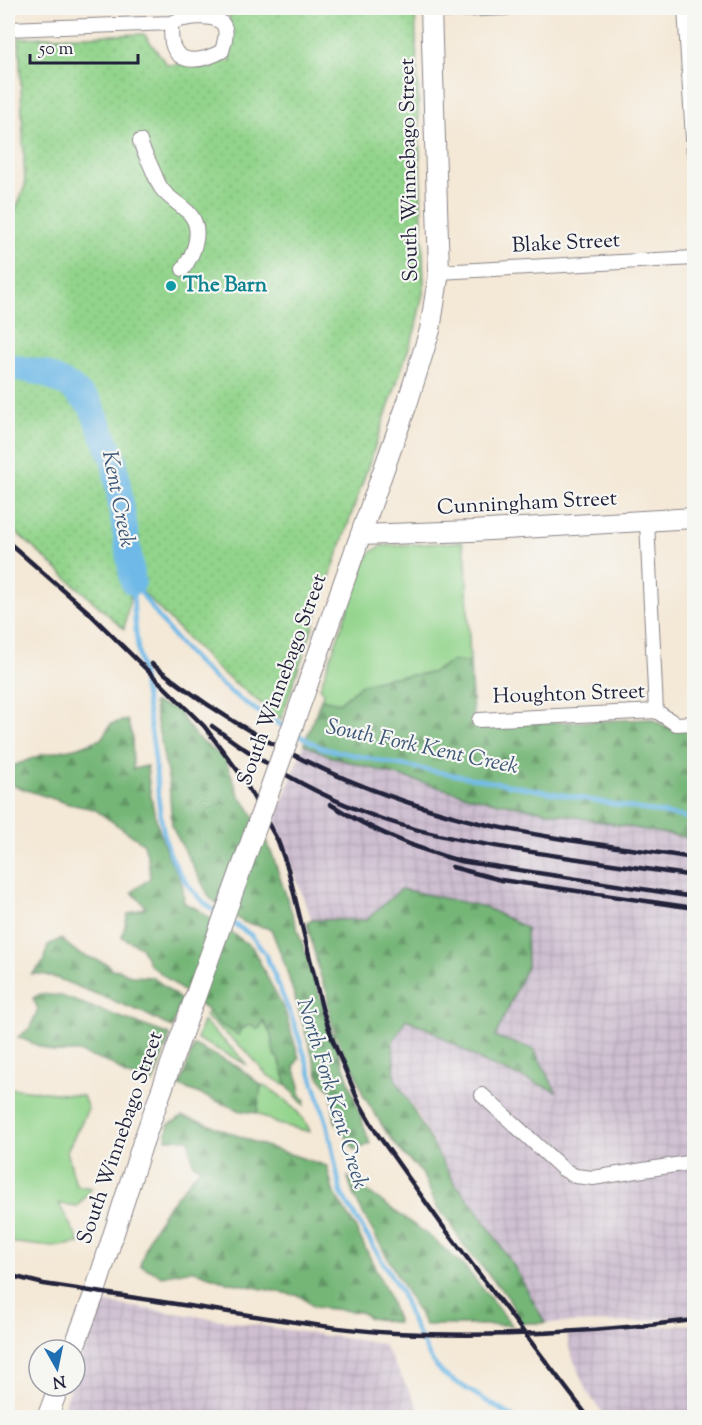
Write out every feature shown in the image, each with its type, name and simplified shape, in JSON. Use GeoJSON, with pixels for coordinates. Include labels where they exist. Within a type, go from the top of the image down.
{"type":"FeatureCollection","features":[{"type":"Feature","properties":{"kind":"main road","name":"South Winnebago Street"},"geometry":{"type":"LineString","coordinates":[[78,1338],[95,1292],[143,1142],[361,535],[430,330],[439,272],[431,9]]}},
{"type":"Feature","properties":{"kind":"main road","name":"Cunningham Street"},"geometry":{"type":"LineString","coordinates":[[361,535],[694,518]]}},
{"type":"Feature","properties":{"kind":"main road"},"geometry":{"type":"LineString","coordinates":[[46,1418],[54,1398]]}},
{"type":"Feature","properties":{"kind":"street"},"geometry":{"type":"LineString","coordinates":[[431,9],[507,8]]}},
{"type":"Feature","properties":{"kind":"street"},"geometry":{"type":"LineString","coordinates":[[685,8],[694,155]]}},
{"type":"Feature","properties":{"kind":"street"},"geometry":{"type":"LineString","coordinates":[[8,29],[175,17]]}},
{"type":"Feature","properties":{"kind":"street"},"geometry":{"type":"LineString","coordinates":[[140,141],[157,182],[191,214],[196,231],[192,256],[183,269]]}},
{"type":"Feature","properties":{"kind":"street","name":"Blake Street"},"geometry":{"type":"LineString","coordinates":[[439,272],[694,258]]}},
{"type":"Feature","properties":{"kind":"street"},"geometry":{"type":"LineString","coordinates":[[647,522],[656,711]]}},
{"type":"Feature","properties":{"kind":"street","name":"Houghton Street"},"geometry":{"type":"LineString","coordinates":[[479,720],[656,711],[676,724],[694,723]]}},
{"type":"Feature","properties":{"kind":"street"},"geometry":{"type":"LineString","coordinates":[[482,1095],[563,1169],[575,1176],[593,1178],[694,1162]]}},
{"type":"Feature","properties":{"kind":"shaded area"},"geometry":{"type":"Polygon","coordinates":[[[304,744],[332,757],[484,800],[694,839],[694,1314],[634,1322],[545,1323],[515,1268],[475,1207],[454,1182],[417,1113],[395,1078],[393,1042],[405,1019],[430,1030],[534,1049],[495,1038],[527,966],[401,889],[366,920],[312,920],[274,823],[304,744]]]}},
{"type":"Feature","properties":{"kind":"shaded area"},"geometry":{"type":"Polygon","coordinates":[[[100,1302],[383,1344],[424,1417],[60,1418],[67,1398],[87,1398],[87,1339],[100,1302]]]}},
{"type":"Feature","properties":{"kind":"shaded area"},"geometry":{"type":"Polygon","coordinates":[[[694,1324],[694,1417],[606,1417],[587,1392],[570,1351],[567,1335],[694,1324]]]}},
{"type":"Feature","properties":{"kind":"green space"},"geometry":{"type":"Polygon","coordinates":[[[229,8],[415,8],[424,289],[415,330],[281,719],[216,668],[133,582],[124,629],[8,525],[8,229],[25,186],[19,38],[144,34],[167,65],[231,61],[229,8]]]}},
{"type":"Feature","properties":{"kind":"green space"},"geometry":{"type":"Polygon","coordinates":[[[462,542],[466,558],[470,662],[453,661],[431,673],[386,678],[361,685],[339,703],[321,699],[324,692],[320,687],[366,559],[371,552],[381,546],[462,542]]]}},
{"type":"Feature","properties":{"kind":"green space"},"geometry":{"type":"Polygon","coordinates":[[[453,661],[470,662],[473,717],[476,724],[651,719],[672,728],[694,730],[694,839],[484,800],[332,757],[304,744],[321,699],[339,703],[361,685],[386,678],[431,673],[453,661]]]}},
{"type":"Feature","properties":{"kind":"green space"},"geometry":{"type":"Polygon","coordinates":[[[153,703],[176,709],[196,737],[225,759],[240,797],[249,808],[271,851],[370,1144],[355,1150],[335,1121],[331,1091],[319,1077],[284,962],[271,929],[243,922],[210,898],[172,827],[169,783],[153,703]]]}},
{"type":"Feature","properties":{"kind":"green space"},"geometry":{"type":"Polygon","coordinates":[[[127,720],[132,736],[133,769],[147,766],[158,826],[182,884],[184,903],[197,909],[252,947],[285,1012],[299,1058],[294,1067],[300,1094],[305,1100],[304,1105],[287,1086],[280,1062],[274,1053],[271,1035],[263,1020],[260,1028],[256,1029],[251,1024],[241,1029],[238,1035],[219,1024],[208,1011],[149,964],[141,947],[122,937],[128,914],[146,907],[132,892],[150,878],[144,844],[94,809],[69,804],[8,784],[8,768],[41,755],[79,747],[101,739],[111,724],[127,720]]]}},
{"type":"Feature","properties":{"kind":"green space"},"geometry":{"type":"Polygon","coordinates":[[[401,889],[485,907],[526,928],[527,966],[495,1037],[534,1049],[556,1091],[487,1064],[430,1030],[406,1019],[393,1042],[395,1078],[454,1182],[477,1210],[515,1268],[545,1323],[521,1323],[507,1296],[464,1246],[450,1222],[437,1207],[422,1173],[387,1133],[363,1095],[356,1073],[336,1035],[329,1013],[327,992],[320,975],[307,923],[312,920],[366,920],[401,889]]]}},
{"type":"Feature","properties":{"kind":"green space"},"geometry":{"type":"Polygon","coordinates":[[[61,939],[78,953],[107,964],[111,969],[120,970],[132,976],[153,977],[182,1001],[172,1028],[144,1013],[56,978],[32,974],[43,963],[48,945],[61,939]]]}},
{"type":"Feature","properties":{"kind":"green space"},"geometry":{"type":"Polygon","coordinates":[[[40,994],[61,996],[170,1035],[153,1083],[125,1075],[114,1065],[78,1052],[53,1052],[18,1037],[30,1028],[38,1009],[33,998],[40,994]]]}},
{"type":"Feature","properties":{"kind":"green space"},"geometry":{"type":"Polygon","coordinates":[[[208,1011],[219,1024],[241,1029],[252,1024],[256,1029],[262,1019],[271,1035],[274,1053],[280,1061],[287,1086],[267,1075],[247,1052],[205,1016],[208,1011]]]}},
{"type":"Feature","properties":{"kind":"green space"},"geometry":{"type":"Polygon","coordinates":[[[203,1021],[242,1058],[246,1064],[197,1039],[203,1021]]]}},
{"type":"Feature","properties":{"kind":"green space"},"geometry":{"type":"Polygon","coordinates":[[[194,1045],[238,1067],[261,1085],[257,1113],[241,1111],[180,1086],[194,1045]]]}},
{"type":"Feature","properties":{"kind":"green space"},"geometry":{"type":"Polygon","coordinates":[[[261,1085],[290,1104],[303,1119],[310,1132],[278,1124],[257,1113],[261,1085]]]}},
{"type":"Feature","properties":{"kind":"green space"},"geometry":{"type":"Polygon","coordinates":[[[8,1088],[83,1096],[88,1109],[67,1151],[76,1185],[92,1188],[78,1206],[59,1204],[80,1243],[53,1247],[8,1242],[8,1088]]]}},
{"type":"Feature","properties":{"kind":"green space"},"geometry":{"type":"Polygon","coordinates":[[[182,1117],[327,1166],[333,1191],[354,1225],[387,1292],[398,1323],[370,1318],[360,1312],[314,1307],[300,1296],[227,1282],[192,1270],[162,1276],[140,1265],[150,1235],[166,1209],[201,1167],[193,1164],[189,1139],[166,1139],[168,1125],[182,1117]]]}},
{"type":"Feature","properties":{"kind":"green space"},"geometry":{"type":"Polygon","coordinates":[[[348,1177],[432,1238],[464,1266],[512,1325],[425,1325],[367,1221],[353,1194],[348,1177]]]}},
{"type":"Feature","properties":{"kind":"waterway","name":"Kent Creek"},"geometry":{"type":"LineString","coordinates":[[8,366],[44,373],[71,387],[90,404],[114,460],[133,582]]}},
{"type":"Feature","properties":{"kind":"waterway","name":"North Fork Kent Creek"},"geometry":{"type":"LineString","coordinates":[[133,582],[138,645],[154,750],[159,805],[167,846],[186,882],[204,902],[219,914]]}},
{"type":"Feature","properties":{"kind":"waterway","name":"South Fork Kent Creek"},"geometry":{"type":"LineString","coordinates":[[133,582],[174,637],[204,669],[244,702],[288,729]]}},
{"type":"Feature","properties":{"kind":"waterway","name":"South Fork Kent Creek"},"geometry":{"type":"LineString","coordinates":[[295,733],[322,748],[395,764],[694,819]]}},
{"type":"Feature","properties":{"kind":"waterway","name":"North Fork Kent Creek"},"geometry":{"type":"LineString","coordinates":[[228,920],[251,935],[266,955],[294,1023],[327,1123],[341,1193],[401,1292],[412,1322],[432,1361],[443,1374],[514,1418]]}},
{"type":"Feature","properties":{"kind":"railway"},"geometry":{"type":"LineString","coordinates":[[8,542],[94,617]]}},
{"type":"Feature","properties":{"kind":"railway"},"geometry":{"type":"LineString","coordinates":[[88,612],[204,726],[241,775],[278,841],[288,869],[322,1008],[333,1041],[359,1102],[376,1132],[442,1225],[589,1418]]}},
{"type":"Feature","properties":{"kind":"railway"},"geometry":{"type":"LineString","coordinates":[[152,664],[189,692],[266,740],[305,761],[387,795],[430,810],[502,828],[694,858]]}},
{"type":"Feature","properties":{"kind":"railway"},"geometry":{"type":"LineString","coordinates":[[212,726],[293,779],[337,801],[403,826],[487,845],[694,876]]}},
{"type":"Feature","properties":{"kind":"railway"},"geometry":{"type":"LineString","coordinates":[[330,804],[393,837],[460,861],[694,897]]}},
{"type":"Feature","properties":{"kind":"railway"},"geometry":{"type":"LineString","coordinates":[[452,867],[501,880],[694,908]]}},
{"type":"Feature","properties":{"kind":"railway"},"geometry":{"type":"LineString","coordinates":[[8,1275],[44,1284],[280,1320],[395,1333],[470,1335],[545,1333],[694,1320]]}},
{"type":"Feature","properties":{"kind":"place","name":"The Barn"},"geometry":{"type":"Point","coordinates":[171,286]}}]}
